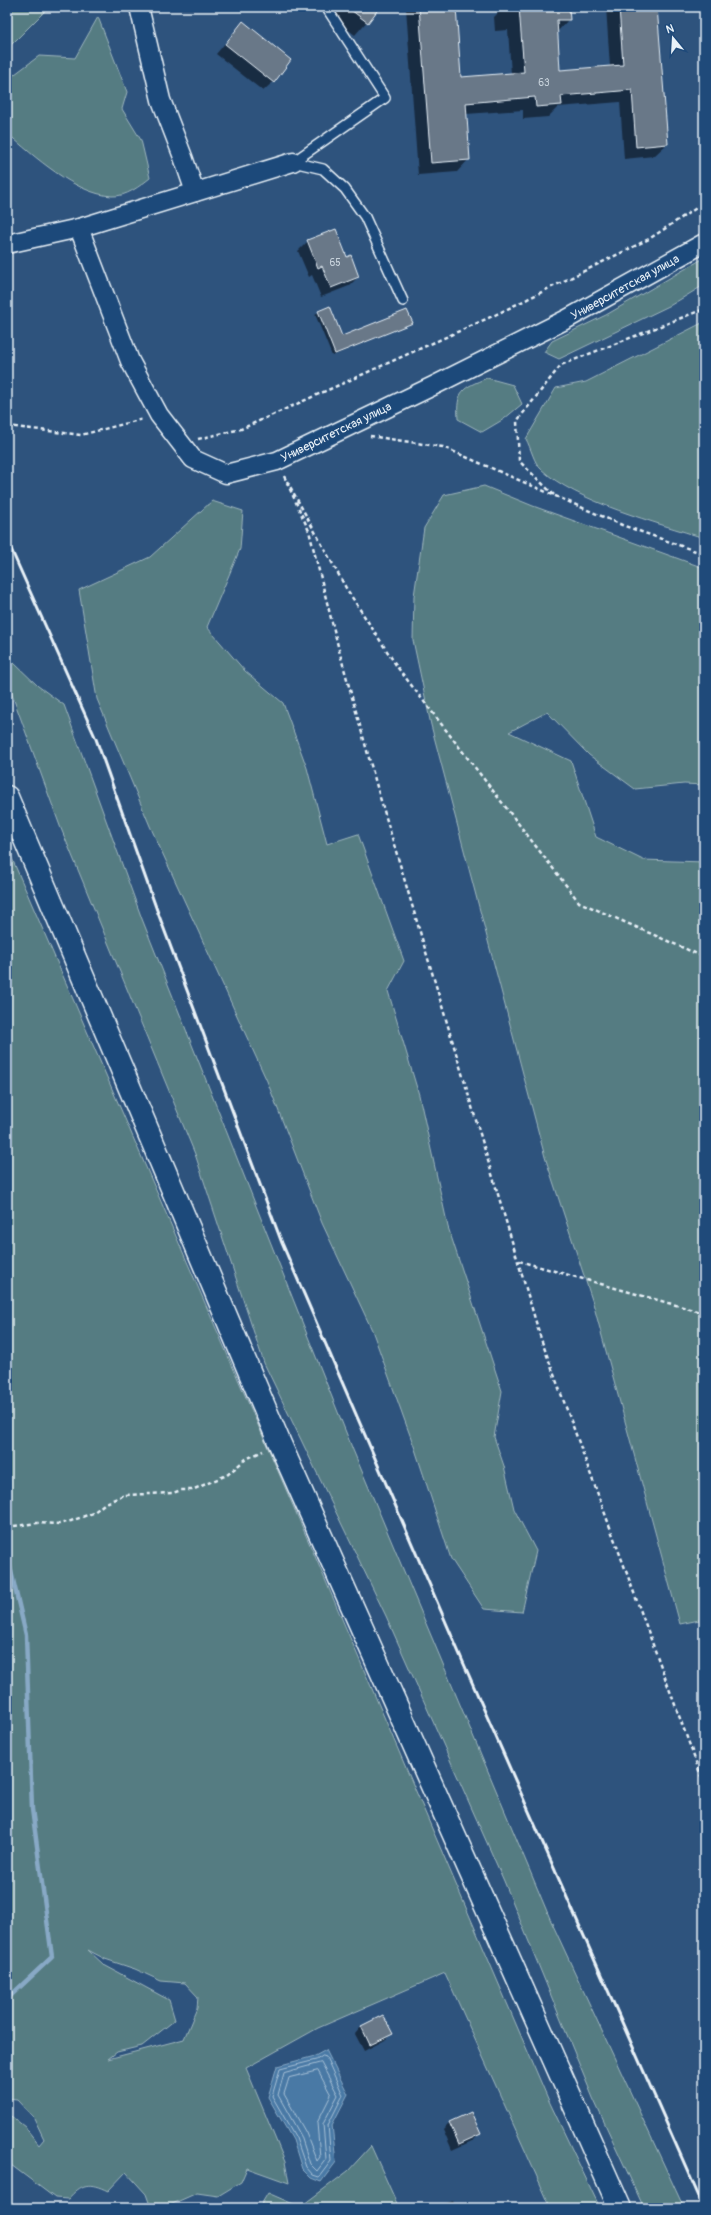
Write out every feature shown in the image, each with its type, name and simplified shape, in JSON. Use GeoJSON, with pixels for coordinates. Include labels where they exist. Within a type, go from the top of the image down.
{"type":"FeatureCollection","features":[{"type":"Feature","properties":{"kind":"main road"},"geometry":{"type":"LineString","coordinates":[[7,797],[280,1444],[620,2208]]}},
{"type":"Feature","properties":{"kind":"street"},"geometry":{"type":"LineString","coordinates":[[139,7],[161,100],[195,192]]}},
{"type":"Feature","properties":{"kind":"street"},"geometry":{"type":"LineString","coordinates":[[7,244],[79,228],[293,162]]}},
{"type":"Feature","properties":{"kind":"street","name":"Университетская улица"},"geometry":{"type":"LineString","coordinates":[[79,228],[130,361],[159,415],[193,459],[226,474],[277,461],[567,319],[704,243]]}},
{"type":"Feature","properties":{"kind":"lane"},"geometry":{"type":"LineString","coordinates":[[293,162],[385,98],[326,7]]}},
{"type":"Feature","properties":{"kind":"lane"},"geometry":{"type":"LineString","coordinates":[[293,162],[323,169],[345,188],[365,218],[403,301]]}},
{"type":"Feature","properties":{"kind":"path"},"geometry":{"type":"LineString","coordinates":[[180,444],[241,428],[495,315],[650,239],[704,203]]}},
{"type":"Feature","properties":{"kind":"path"},"geometry":{"type":"LineString","coordinates":[[556,496],[519,461],[517,421],[561,366],[704,309]]}},
{"type":"Feature","properties":{"kind":"path"},"geometry":{"type":"LineString","coordinates":[[7,426],[81,435],[159,415]]}},
{"type":"Feature","properties":{"kind":"path"},"geometry":{"type":"LineString","coordinates":[[342,429],[443,447],[622,525],[704,554]]}},
{"type":"Feature","properties":{"kind":"path"},"geometry":{"type":"LineString","coordinates":[[277,461],[346,588],[398,668],[579,902],[704,957]]}},
{"type":"Feature","properties":{"kind":"path"},"geometry":{"type":"LineString","coordinates":[[277,461],[309,531],[340,654],[379,794],[541,1339],[586,1466],[636,1594],[704,1784]]}},
{"type":"Feature","properties":{"kind":"path"},"geometry":{"type":"LineString","coordinates":[[518,1260],[704,1313]]}},
{"type":"Feature","properties":{"kind":"path"},"geometry":{"type":"LineString","coordinates":[[7,1527],[37,1523],[59,1524],[71,1521],[93,1513],[104,1504],[124,1495],[173,1494],[181,1490],[192,1490],[227,1475],[246,1459],[280,1444]]}},
{"type":"Feature","properties":{"kind":"green space"},"geometry":{"type":"Polygon","coordinates":[[[7,7],[49,7],[7,49],[7,7]]]}},
{"type":"Feature","properties":{"kind":"green space"},"geometry":{"type":"Polygon","coordinates":[[[98,17],[127,92],[122,109],[141,140],[150,178],[128,193],[117,196],[98,194],[84,189],[70,181],[42,163],[7,133],[7,80],[39,56],[75,58],[98,17]]]}},
{"type":"Feature","properties":{"kind":"green space"},"geometry":{"type":"Polygon","coordinates":[[[704,258],[704,285],[671,305],[559,359],[544,352],[552,341],[606,315],[704,258]]]}},
{"type":"Feature","properties":{"kind":"green space"},"geometry":{"type":"Polygon","coordinates":[[[704,322],[704,538],[641,518],[596,501],[575,492],[556,481],[541,469],[534,459],[526,439],[556,388],[586,382],[704,322]]]}},
{"type":"Feature","properties":{"kind":"green space"},"geometry":{"type":"Polygon","coordinates":[[[487,378],[513,385],[522,404],[504,419],[482,432],[458,419],[458,402],[462,392],[466,388],[487,378]]]}},
{"type":"Feature","properties":{"kind":"green space"},"geometry":{"type":"Polygon","coordinates":[[[484,486],[533,506],[704,568],[704,785],[684,784],[635,789],[589,755],[547,712],[509,732],[571,761],[596,837],[643,860],[704,862],[704,1619],[680,1624],[593,1303],[545,1157],[431,725],[413,640],[414,596],[424,528],[444,495],[484,486]]]}},
{"type":"Feature","properties":{"kind":"green space"},"geometry":{"type":"Polygon","coordinates":[[[212,501],[243,511],[240,549],[207,627],[245,671],[283,703],[307,768],[327,844],[358,834],[404,961],[388,991],[419,1095],[448,1227],[502,1391],[494,1437],[504,1466],[514,1509],[536,1551],[522,1612],[484,1609],[451,1559],[415,1449],[372,1330],[322,1223],[267,1081],[150,826],[97,699],[79,590],[150,557],[212,501]]]}},
{"type":"Feature","properties":{"kind":"green space"},"geometry":{"type":"Polygon","coordinates":[[[14,663],[38,686],[64,705],[142,919],[353,1450],[551,1921],[684,2208],[644,2208],[593,2098],[504,1881],[386,1616],[264,1363],[195,1154],[60,826],[7,681],[7,668],[14,663]]]}},
{"type":"Feature","properties":{"kind":"green space"},"geometry":{"type":"Polygon","coordinates":[[[7,847],[327,1584],[549,2101],[600,2208],[551,2208],[445,1973],[318,2028],[246,2068],[285,2162],[289,2183],[247,2168],[241,2182],[218,2196],[197,2193],[170,2205],[167,2208],[151,2208],[146,2194],[126,2172],[108,2191],[91,2185],[77,2190],[68,2199],[55,2198],[7,2162],[7,2113],[25,2127],[39,2145],[44,2139],[34,2118],[17,2100],[7,2099],[7,847]],[[88,1950],[104,1965],[169,2000],[175,2020],[142,2046],[117,2052],[108,2059],[184,2039],[197,2008],[198,1997],[185,1983],[161,1981],[135,1969],[105,1959],[88,1950]]]}},
{"type":"Feature","properties":{"kind":"green space"},"geometry":{"type":"Polygon","coordinates":[[[371,2146],[399,2208],[259,2208],[268,2193],[300,2207],[348,2171],[371,2146]]]}},
{"type":"Feature","properties":{"kind":"water"},"geometry":{"type":"Polygon","coordinates":[[[326,2050],[348,2094],[332,2125],[336,2162],[321,2182],[311,2178],[302,2169],[293,2140],[268,2097],[277,2066],[315,2056],[326,2050]]]}},
{"type":"Feature","properties":{"kind":"building"},"geometry":{"type":"Polygon","coordinates":[[[347,7],[380,7],[368,23],[347,7]]]}},
{"type":"Feature","properties":{"kind":"building"},"geometry":{"type":"Polygon","coordinates":[[[419,7],[456,7],[461,77],[524,72],[519,7],[569,7],[570,20],[557,20],[560,70],[623,65],[619,7],[657,7],[668,144],[636,147],[632,90],[561,96],[562,105],[536,107],[535,97],[466,103],[470,160],[431,163],[419,7]]]}},
{"type":"Feature","properties":{"kind":"building"},"geometry":{"type":"Polygon","coordinates":[[[243,21],[291,60],[274,83],[225,44],[243,21]]]}},
{"type":"Feature","properties":{"kind":"building"},"geometry":{"type":"Polygon","coordinates":[[[336,229],[347,257],[351,255],[359,277],[331,288],[322,266],[318,268],[307,240],[336,229]]]}},
{"type":"Feature","properties":{"kind":"building"},"geometry":{"type":"Polygon","coordinates":[[[330,306],[342,336],[407,310],[413,323],[335,354],[318,311],[330,306]]]}},
{"type":"Feature","properties":{"kind":"building"},"geometry":{"type":"Polygon","coordinates":[[[383,2015],[393,2034],[370,2045],[361,2026],[383,2015]]]}},
{"type":"Feature","properties":{"kind":"building"},"geometry":{"type":"Polygon","coordinates":[[[471,2112],[481,2134],[459,2144],[449,2122],[471,2112]]]}},
{"type":"Feature","properties":{"kind":"waterway"},"geometry":{"type":"LineString","coordinates":[[7,1554],[26,1635],[32,1809],[52,1957],[7,1999]]}},
{"type":"Feature","properties":{"kind":"railway"},"geometry":{"type":"LineString","coordinates":[[7,540],[96,739],[158,913],[282,1243],[463,1662],[704,2208]]}}]}
